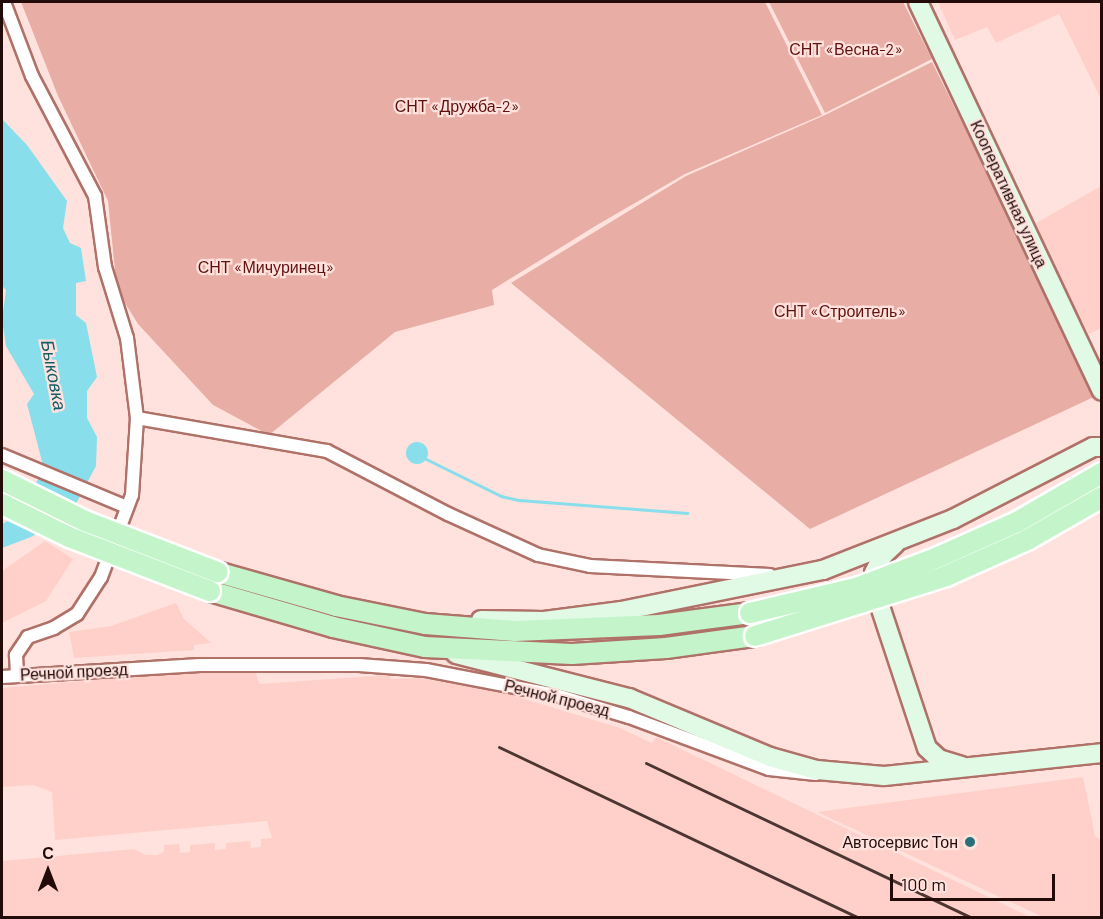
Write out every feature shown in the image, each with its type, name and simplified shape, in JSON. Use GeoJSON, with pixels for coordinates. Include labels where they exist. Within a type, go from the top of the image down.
{"type":"FeatureCollection","features":[{"type":"Feature","properties":{"kind":"main road","name":"Кооперативная улица"},"geometry":{"type":"LineString","coordinates":[[918,2],[1101,392]]}},
{"type":"Feature","properties":{"kind":"main road"},"geometry":{"type":"LineString","coordinates":[[405,619],[544,621],[621,611],[823,570],[953,519],[1098,442]]}},
{"type":"Feature","properties":{"kind":"main road"},"geometry":{"type":"LineString","coordinates":[[2,480],[85,521],[217,572],[336,606],[405,619],[515,631],[659,625],[750,613],[856,588],[936,558],[1017,522],[1101,473]]}},
{"type":"Feature","properties":{"kind":"main road"},"geometry":{"type":"LineString","coordinates":[[425,647],[572,654],[666,648],[755,636],[946,576],[1027,540],[1101,497]]}},
{"type":"Feature","properties":{"kind":"main road"},"geometry":{"type":"LineString","coordinates":[[2,504],[79,541],[210,591],[333,627],[571,680],[629,698],[792,765],[853,775]]}},
{"type":"Feature","properties":{"kind":"main road"},"geometry":{"type":"LineString","coordinates":[[902,539],[883,555],[874,573],[875,591],[927,748],[939,759],[970,768]]}},
{"type":"Feature","properties":{"kind":"main road","name":"Речной проезд"},"geometry":{"type":"LineString","coordinates":[[853,775],[884,776],[1101,753]]}},
{"type":"Feature","properties":{"kind":"street"},"geometry":{"type":"LineString","coordinates":[[4,2],[32,76],[95,196],[105,267],[127,338],[137,418],[127,507],[101,577],[77,614],[54,628],[28,637],[16,655],[17,675]]}},
{"type":"Feature","properties":{"kind":"street"},"geometry":{"type":"LineString","coordinates":[[137,418],[327,451],[447,514],[538,555],[590,566],[793,576]]}},
{"type":"Feature","properties":{"kind":"street"},"geometry":{"type":"LineString","coordinates":[[2,455],[94,497],[127,507]]}},
{"type":"Feature","properties":{"kind":"street","name":"Речной проезд"},"geometry":{"type":"LineString","coordinates":[[2,677],[316,664],[426,670],[556,695],[629,717],[769,769],[798,774],[853,775]]}},
{"type":"Feature","properties":{"kind":"shaded area"},"geometry":{"type":"Polygon","coordinates":[[[938,2],[1101,2],[1101,99],[1059,14],[996,43],[987,27],[955,40],[938,2]]]}},
{"type":"Feature","properties":{"kind":"shaded area"},"geometry":{"type":"Polygon","coordinates":[[[1101,186],[1101,328],[1089,334],[1031,226],[1101,186]]]}},
{"type":"Feature","properties":{"kind":"shaded area"},"geometry":{"type":"Polygon","coordinates":[[[45,541],[73,559],[46,601],[2,623],[2,571],[45,541]]]}},
{"type":"Feature","properties":{"kind":"shaded area"},"geometry":{"type":"Polygon","coordinates":[[[176,603],[184,619],[211,643],[194,645],[194,650],[74,658],[69,632],[111,626],[176,603]]]}},
{"type":"Feature","properties":{"kind":"shaded area"},"geometry":{"type":"Polygon","coordinates":[[[222,669],[256,673],[259,684],[390,675],[391,679],[419,678],[505,693],[620,728],[652,743],[656,737],[1030,917],[2,917],[2,861],[134,849],[146,855],[157,855],[164,852],[164,845],[179,844],[180,853],[190,852],[190,845],[215,843],[215,850],[226,849],[226,843],[250,841],[251,848],[261,847],[261,839],[272,838],[267,821],[55,840],[52,792],[33,785],[2,787],[2,688],[222,669]]]}},
{"type":"Feature","properties":{"kind":"shaded area","name":"Автосервис Тон"},"geometry":{"type":"Polygon","coordinates":[[[1083,777],[1095,836],[1101,840],[1101,917],[1043,917],[817,812],[1083,777]]]}},
{"type":"Feature","properties":{"kind":"green space"},"geometry":{"type":"Polygon","coordinates":[[[21,2],[765,2],[822,115],[685,174],[492,290],[494,305],[395,332],[269,435],[213,405],[138,324],[117,290],[108,201],[58,96],[21,2]]]}},
{"type":"Feature","properties":{"kind":"green space","name":"СНТ «Весна-2»"},"geometry":{"type":"Polygon","coordinates":[[[769,2],[903,2],[932,59],[825,113],[769,2]]]}},
{"type":"Feature","properties":{"kind":"green space","name":"СНТ «Строитель»"},"geometry":{"type":"Polygon","coordinates":[[[932,62],[1098,395],[810,529],[511,283],[686,176],[825,115],[932,62]]]}},
{"type":"Feature","properties":{"kind":"water","name":"Быковка"},"geometry":{"type":"Polygon","coordinates":[[[2,119],[27,145],[67,201],[63,228],[70,243],[81,248],[86,281],[76,283],[76,315],[86,323],[97,377],[87,391],[87,418],[97,437],[96,466],[71,513],[31,537],[2,548],[2,524],[17,516],[44,469],[27,404],[34,394],[6,346],[2,319],[6,290],[2,286],[2,119]]]}},
{"type":"Feature","properties":{"kind":"water"},"geometry":{"type":"Polygon","coordinates":[[[413,442],[421,442],[428,449],[428,457],[421,464],[413,464],[406,457],[406,449],[413,442]]]}},
{"type":"Feature","properties":{"kind":"waterway"},"geometry":{"type":"LineString","coordinates":[[426,459],[501,496],[519,500],[688,513]]}},
{"type":"Feature","properties":{"kind":"railway"},"geometry":{"type":"LineString","coordinates":[[499,747],[859,918]]}},
{"type":"Feature","properties":{"kind":"railway"},"geometry":{"type":"LineString","coordinates":[[646,763],[973,918]]}},
{"type":"Feature","properties":{"kind":"place","name":"Автосервис Тон"},"geometry":{"type":"Point","coordinates":[970,842]}},
{"type":"Feature","properties":{"kind":"park label","name":"СНТ «Дружба-2»"},"geometry":{"type":"Point","coordinates":[457,106]}},
{"type":"Feature","properties":{"kind":"park label","name":"СНТ «Мичуринец»"},"geometry":{"type":"Point","coordinates":[266,267]}}]}
